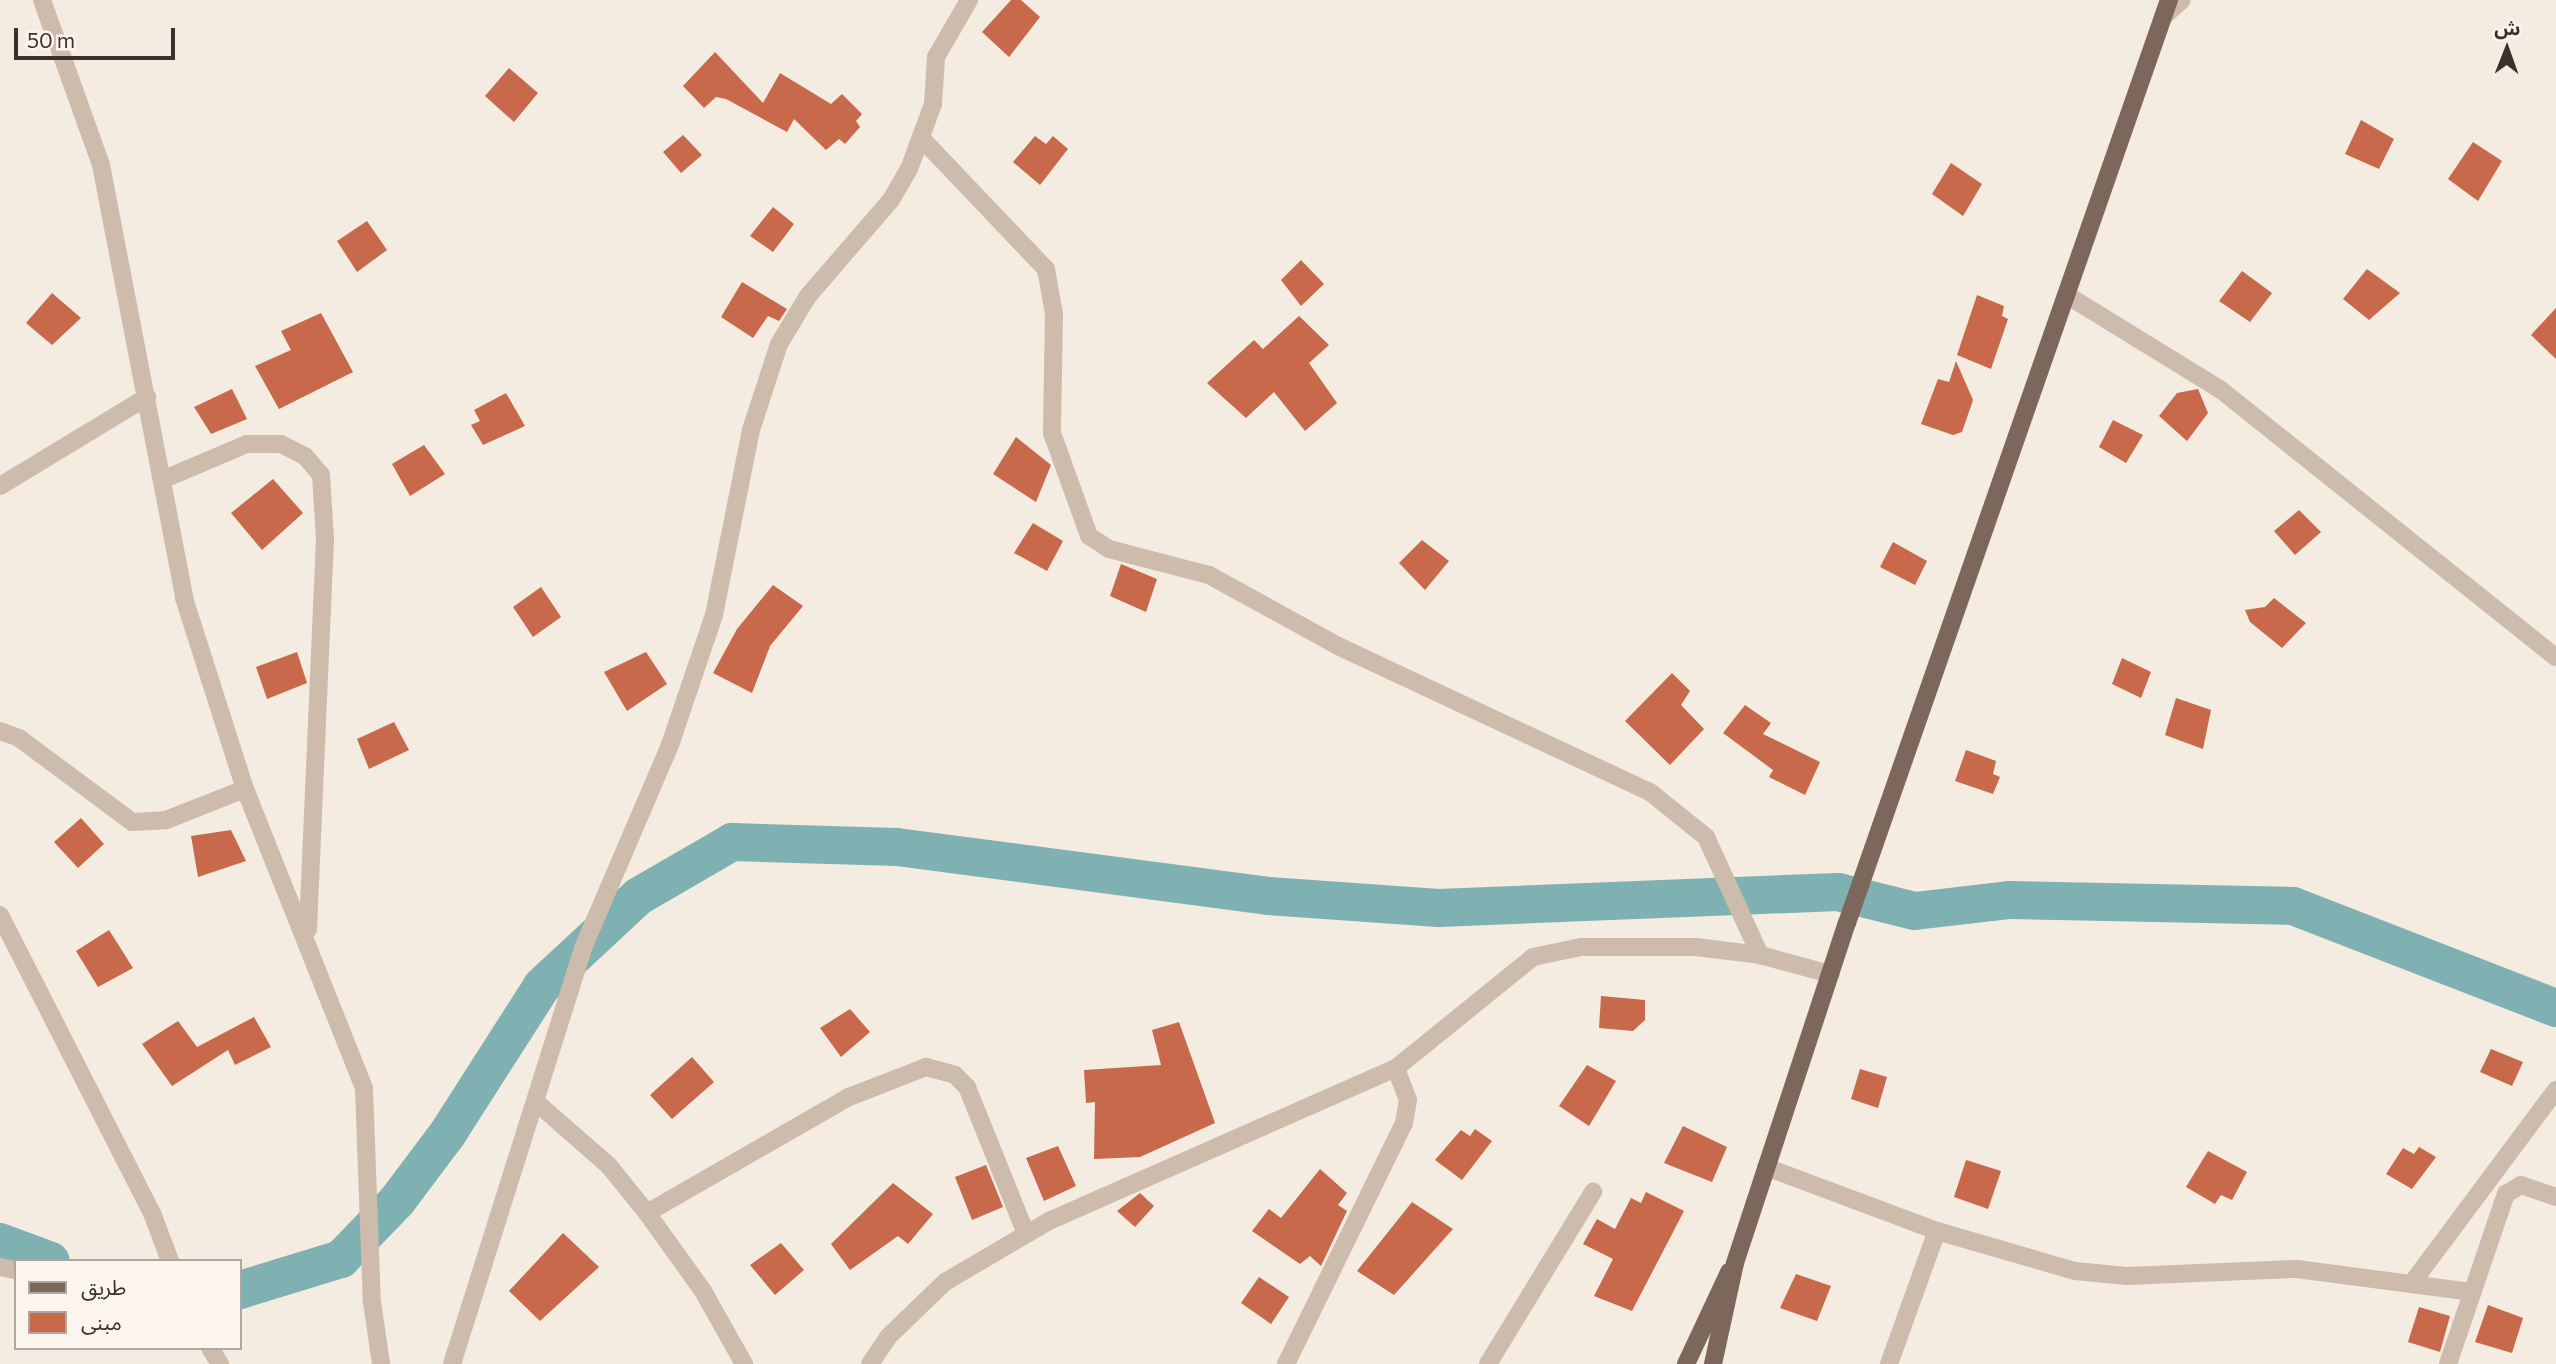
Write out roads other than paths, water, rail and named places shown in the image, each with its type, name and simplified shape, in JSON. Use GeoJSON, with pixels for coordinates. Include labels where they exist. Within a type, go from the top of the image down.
{"type":"FeatureCollection","features":[{"type":"Feature","properties":{"kind":"main road"},"geometry":{"type":"LineString","coordinates":[[1713,1364],[1735,1262],[1847,923],[2070,297],[2166,8]]}},
{"type":"Feature","properties":{"kind":"main road"},"geometry":{"type":"LineString","coordinates":[[1686,1364],[1735,1262]]}},
{"type":"Feature","properties":{"kind":"street"},"geometry":{"type":"LineString","coordinates":[[42,0],[101,165],[184,598],[245,789],[308,937],[364,1088],[372,1302],[381,1364]]}},
{"type":"Feature","properties":{"kind":"street"},"geometry":{"type":"LineString","coordinates":[[452,1364],[583,948],[670,745],[709,628],[751,430],[779,344],[808,296],[891,200],[923,140],[936,57],[969,0]]}},
{"type":"Feature","properties":{"kind":"street"},"geometry":{"type":"LineString","coordinates":[[2166,8],[2182,0]]}},
{"type":"Feature","properties":{"kind":"street"},"geometry":{"type":"LineString","coordinates":[[923,140],[1046,269],[1054,300],[1052,433],[1089,536],[1109,549],[1209,575],[1338,646],[1650,792],[1706,837],[1760,955]]}},
{"type":"Feature","properties":{"kind":"street"},"geometry":{"type":"LineString","coordinates":[[2070,297],[2221,390],[2556,657]]}},
{"type":"Feature","properties":{"kind":"street"},"geometry":{"type":"LineString","coordinates":[[0,486],[147,397]]}},
{"type":"Feature","properties":{"kind":"street"},"geometry":{"type":"LineString","coordinates":[[162,480],[247,444],[281,444],[305,456],[321,475],[325,539],[308,937]]}},
{"type":"Feature","properties":{"kind":"street"},"geometry":{"type":"LineString","coordinates":[[0,732],[19,738],[132,822],[166,820],[245,789]]}},
{"type":"Feature","properties":{"kind":"street"},"geometry":{"type":"LineString","coordinates":[[0,915],[152,1213],[169,1259]]}},
{"type":"Feature","properties":{"kind":"street"},"geometry":{"type":"LineString","coordinates":[[870,1364],[945,1282],[1026,1234],[1396,1068],[1533,957],[1581,947],[1760,955],[1830,974]]}},
{"type":"Feature","properties":{"kind":"street"},"geometry":{"type":"LineString","coordinates":[[647,1213],[849,1097],[926,1067],[955,1075],[967,1087],[1026,1234]]}},
{"type":"Feature","properties":{"kind":"street"},"geometry":{"type":"LineString","coordinates":[[1286,1364],[1404,1123],[1408,1100],[1396,1068]]}},
{"type":"Feature","properties":{"kind":"street"},"geometry":{"type":"LineString","coordinates":[[2415,1279],[2556,1090]]}},
{"type":"Feature","properties":{"kind":"street"},"geometry":{"type":"LineString","coordinates":[[536,1102],[609,1166],[647,1213],[703,1291],[744,1364]]}},
{"type":"Feature","properties":{"kind":"street"},"geometry":{"type":"LineString","coordinates":[[1766,1167],[1937,1231],[2076,1271],[2127,1276],[2297,1269],[2415,1279],[2472,1292]]}},
{"type":"Feature","properties":{"kind":"street"},"geometry":{"type":"LineString","coordinates":[[2448,1364],[2509,1190],[2521,1185],[2556,1197]]}},
{"type":"Feature","properties":{"kind":"street"},"geometry":{"type":"LineString","coordinates":[[1488,1364],[1593,1192]]}},
{"type":"Feature","properties":{"kind":"street"},"geometry":{"type":"LineString","coordinates":[[1889,1364],[1937,1231]]}},
{"type":"Feature","properties":{"kind":"waterway"},"geometry":{"type":"LineString","coordinates":[[242,1289],[341,1259],[397,1201],[448,1133],[542,986],[639,896],[732,842],[897,847],[1268,896],[1439,908],[1838,892],[1915,911],[2010,900],[2293,906],[2556,1008]]}},
{"type":"Feature","properties":{"kind":"waterway"},"geometry":{"type":"LineString","coordinates":[[0,1242],[46,1259]]}}]}
